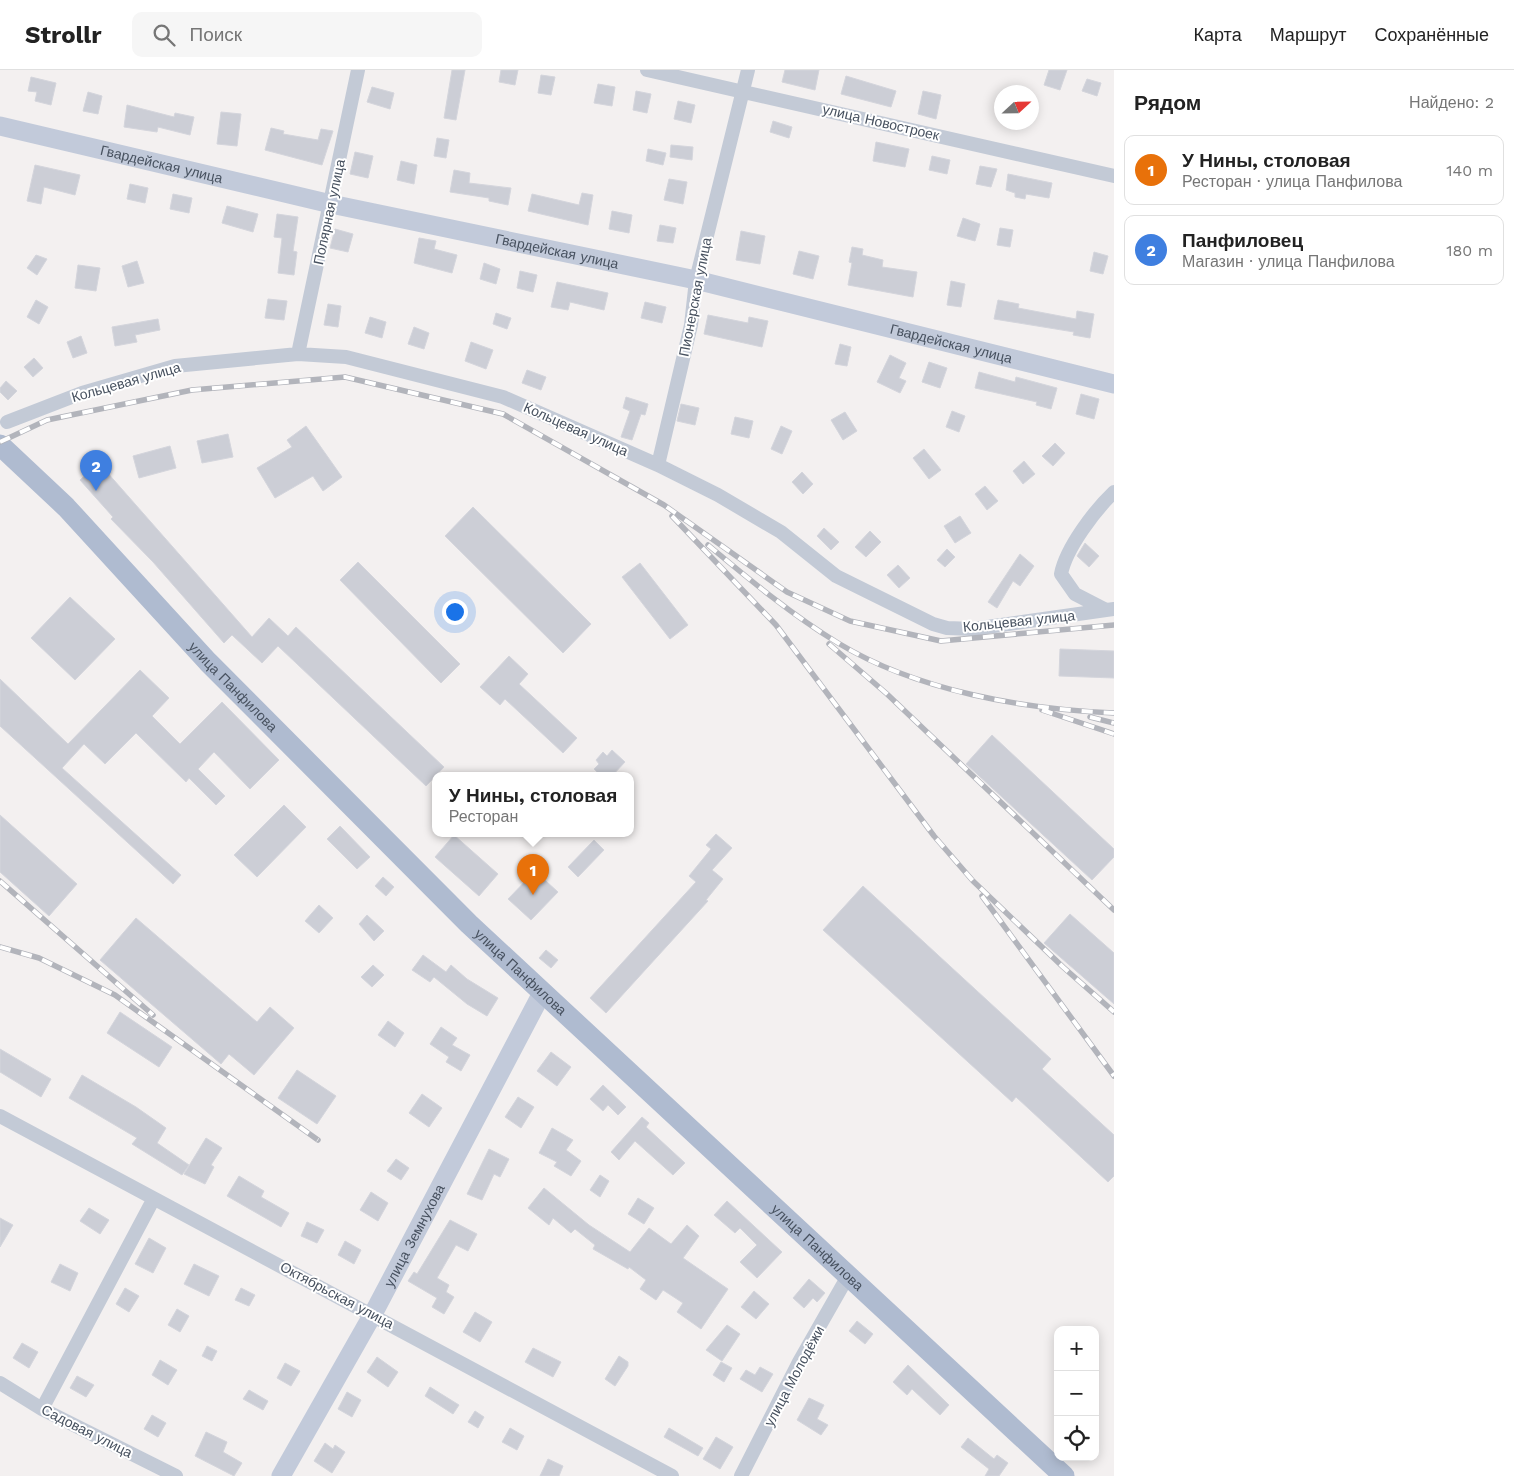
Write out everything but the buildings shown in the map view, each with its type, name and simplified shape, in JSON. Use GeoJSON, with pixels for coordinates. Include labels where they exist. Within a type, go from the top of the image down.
{"type":"FeatureCollection","features":[{"type":"Feature","properties":{"kind":"main road","name":"Гвардейская улица"},"geometry":{"type":"LineString","coordinates":[[0,126],[331,204],[696,280],[1114,384]]}},
{"type":"Feature","properties":{"kind":"main road","name":"улица Панфилова"},"geometry":{"type":"LineString","coordinates":[[0,445],[66,507],[201,654],[320,777],[469,924],[1064,1476]]}},
{"type":"Feature","properties":{"kind":"main road","name":"улица Земнухова"},"geometry":{"type":"LineString","coordinates":[[281,1476],[373,1314],[542,993]]}},
{"type":"Feature","properties":{"kind":"street","name":"Полярная улица"},"geometry":{"type":"LineString","coordinates":[[298,354],[358,70]]}},
{"type":"Feature","properties":{"kind":"street","name":"улица Новостроек"},"geometry":{"type":"LineString","coordinates":[[647,70],[1114,176]]}},
{"type":"Feature","properties":{"kind":"street","name":"Пионерская улица"},"geometry":{"type":"LineString","coordinates":[[658,465],[691,325],[696,280],[748,70]]}},
{"type":"Feature","properties":{"kind":"street","name":"Кольцевая улица"},"geometry":{"type":"LineString","coordinates":[[7,422],[82,394],[175,366],[298,354],[346,357],[503,397],[658,465],[718,495],[781,532],[836,576],[933,624],[946,628],[973,628],[1110,610]]}},
{"type":"Feature","properties":{"kind":"street"},"geometry":{"type":"LineString","coordinates":[[1110,610],[1074,594],[1061,574],[1064,559],[1101,504],[1114,492]]}},
{"type":"Feature","properties":{"kind":"street","name":"Октябрьская улица"},"geometry":{"type":"LineString","coordinates":[[0,1116],[153,1200],[373,1314],[672,1476]]}},
{"type":"Feature","properties":{"kind":"street"},"geometry":{"type":"LineString","coordinates":[[42,1408],[153,1200]]}},
{"type":"Feature","properties":{"kind":"street","name":"улица Молодёжи"},"geometry":{"type":"LineString","coordinates":[[741,1476],[799,1362],[848,1276]]}},
{"type":"Feature","properties":{"kind":"street","name":"Садовая улица"},"geometry":{"type":"LineString","coordinates":[[0,1384],[42,1408],[176,1476]]}},
{"type":"Feature","properties":{"kind":"railway"},"geometry":{"type":"LineString","coordinates":[[0,442],[47,420],[192,390],[345,377],[503,414],[664,505],[787,592],[850,621],[941,641],[1114,625]]}},
{"type":"Feature","properties":{"kind":"railway"},"geometry":{"type":"LineString","coordinates":[[672,516],[776,625],[934,836],[973,881],[1063,967],[1114,1012]]}},
{"type":"Feature","properties":{"kind":"railway"},"geometry":{"type":"LineString","coordinates":[[708,545],[804,621],[869,660],[902,674],[936,685],[1008,702],[1079,711],[1114,713]]}},
{"type":"Feature","properties":{"kind":"railway"},"geometry":{"type":"LineString","coordinates":[[829,644],[887,694],[1114,910]]}},
{"type":"Feature","properties":{"kind":"railway"},"geometry":{"type":"LineString","coordinates":[[1042,710],[1114,734]]}},
{"type":"Feature","properties":{"kind":"railway"},"geometry":{"type":"LineString","coordinates":[[1090,717],[1114,723]]}},
{"type":"Feature","properties":{"kind":"railway"},"geometry":{"type":"LineString","coordinates":[[0,881],[153,1015]]}},
{"type":"Feature","properties":{"kind":"railway"},"geometry":{"type":"LineString","coordinates":[[982,896],[1114,1076]]}},
{"type":"Feature","properties":{"kind":"railway"},"geometry":{"type":"LineString","coordinates":[[0,947],[39,958],[115,995],[318,1140]]}},
{"type":"Feature","properties":{"kind":"place","name":"Панфиловец"},"geometry":{"type":"Point","coordinates":[96,491]}},
{"type":"Feature","properties":{"kind":"place","name":"У Нины, столовая"},"geometry":{"type":"Point","coordinates":[533,895]}}]}
